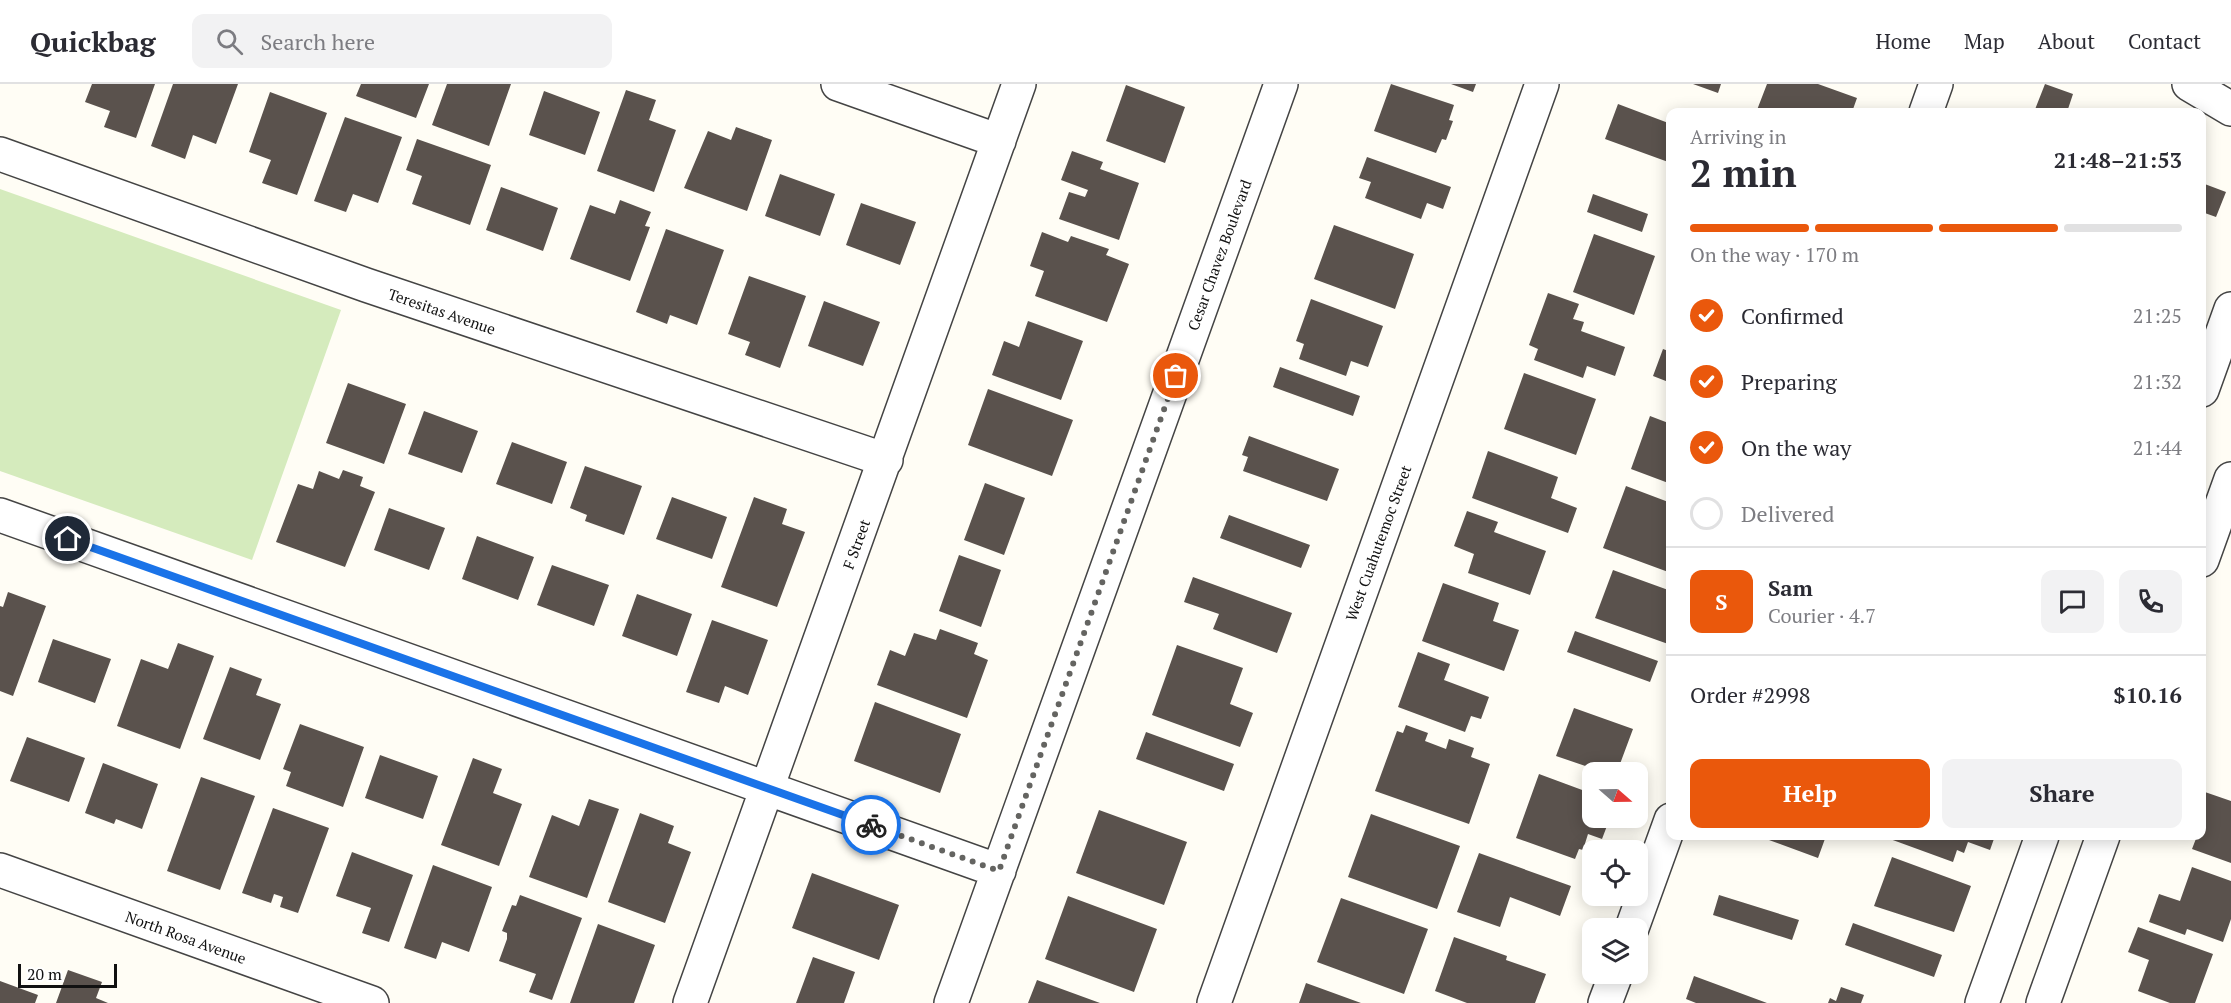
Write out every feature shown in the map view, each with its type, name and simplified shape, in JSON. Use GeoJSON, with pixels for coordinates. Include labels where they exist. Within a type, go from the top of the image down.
{"type":"FeatureCollection","features":[{"type":"Feature","properties":{"kind":"street"},"geometry":{"type":"LineString","coordinates":[[838,84],[999,141]]}},
{"type":"Feature","properties":{"kind":"street","name":"F Street"},"geometry":{"type":"LineString","coordinates":[[690,1003],[1019,84]]}},
{"type":"Feature","properties":{"kind":"street","name":"Cesar Chavez Boulevard"},"geometry":{"type":"LineString","coordinates":[[951,1003],[1281,84]]}},
{"type":"Feature","properties":{"kind":"street","name":"West Cuahutemoc Street"},"geometry":{"type":"LineString","coordinates":[[1214,1003],[1542,84]]}},
{"type":"Feature","properties":{"kind":"street"},"geometry":{"type":"LineString","coordinates":[[1927,108],[1936,84]]}},
{"type":"Feature","properties":{"kind":"street"},"geometry":{"type":"LineString","coordinates":[[2189,84],[2231,109]]}},
{"type":"Feature","properties":{"kind":"street","name":"Teresitas Avenue"},"geometry":{"type":"LineString","coordinates":[[0,154],[377,289],[886,460]]}},
{"type":"Feature","properties":{"kind":"street"},"geometry":{"type":"LineString","coordinates":[[2206,379],[2231,309]]}},
{"type":"Feature","properties":{"kind":"street"},"geometry":{"type":"LineString","coordinates":[[2206,549],[2231,479]]}},
{"type":"Feature","properties":{"kind":"street"},"geometry":{"type":"LineString","coordinates":[[0,515],[999,871]]}},
{"type":"Feature","properties":{"kind":"street"},"geometry":{"type":"LineString","coordinates":[[1636,918],[1666,834]]}},
{"type":"Feature","properties":{"kind":"street"},"geometry":{"type":"LineString","coordinates":[[1982,1003],[2041,840]]}},
{"type":"Feature","properties":{"kind":"street"},"geometry":{"type":"LineString","coordinates":[[2043,1003],[2102,840]]}},
{"type":"Feature","properties":{"kind":"street","name":"North Rosa Avenue"},"geometry":{"type":"LineString","coordinates":[[0,870],[372,1003]]}},
{"type":"Feature","properties":{"kind":"street"},"geometry":{"type":"LineString","coordinates":[[1605,1003],[1612,984]]}},
{"type":"Feature","properties":{"kind":"green space"},"geometry":{"type":"Polygon","coordinates":[[[0,189],[341,310],[252,560],[0,471],[0,189]]]}},
{"type":"Feature","properties":{"kind":"building"},"geometry":{"type":"Polygon","coordinates":[[[92,84],[155,84],[136,138],[104,127],[110,111],[85,102],[92,84]]]}},
{"type":"Feature","properties":{"kind":"building"},"geometry":{"type":"Polygon","coordinates":[[[173,84],[238,84],[216,144],[193,135],[185,159],[151,146],[173,84]]]}},
{"type":"Feature","properties":{"kind":"building"},"geometry":{"type":"Polygon","coordinates":[[[361,84],[429,84],[416,118],[356,96],[361,84]]]}},
{"type":"Feature","properties":{"kind":"building"},"geometry":{"type":"Polygon","coordinates":[[[447,84],[511,84],[489,146],[432,125],[447,84]]]}},
{"type":"Feature","properties":{"kind":"building"},"geometry":{"type":"Polygon","coordinates":[[[1391,84],[1454,105],[1449,120],[1453,121],[1446,140],[1442,139],[1436,153],[1374,131],[1391,84]]]}},
{"type":"Feature","properties":{"kind":"building"},"geometry":{"type":"Polygon","coordinates":[[[1451,84],[1476,84],[1473,92],[1451,84]]]}},
{"type":"Feature","properties":{"kind":"building"},"geometry":{"type":"Polygon","coordinates":[[[1693,84],[1721,84],[1718,93],[1693,84]]]}},
{"type":"Feature","properties":{"kind":"building"},"geometry":{"type":"Polygon","coordinates":[[[1767,84],[1818,84],[1857,98],[1853,108],[1758,108],[1767,84]]]}},
{"type":"Feature","properties":{"kind":"building"},"geometry":{"type":"Polygon","coordinates":[[[2045,84],[2073,94],[2068,108],[2036,108],[2045,84]]]}},
{"type":"Feature","properties":{"kind":"building"},"geometry":{"type":"Polygon","coordinates":[[[1126,85],[1185,107],[1165,163],[1106,141],[1126,85]]]}},
{"type":"Feature","properties":{"kind":"building"},"geometry":{"type":"Polygon","coordinates":[[[626,90],[656,100],[649,120],[676,130],[654,192],[597,171],[626,90]]]}},
{"type":"Feature","properties":{"kind":"building"},"geometry":{"type":"Polygon","coordinates":[[[544,91],[600,112],[585,155],[529,135],[544,91]]]}},
{"type":"Feature","properties":{"kind":"building"},"geometry":{"type":"Polygon","coordinates":[[[270,92],[327,113],[297,195],[262,183],[271,160],[249,152],[270,92]]]}},
{"type":"Feature","properties":{"kind":"building"},"geometry":{"type":"Polygon","coordinates":[[[1618,104],[1666,122],[1666,161],[1605,139],[1618,104]]]}},
{"type":"Feature","properties":{"kind":"building"},"geometry":{"type":"Polygon","coordinates":[[[345,117],[402,137],[378,203],[353,194],[346,212],[314,201],[345,117]]]}},
{"type":"Feature","properties":{"kind":"building"},"geometry":{"type":"Polygon","coordinates":[[[736,127],[772,140],[747,211],[684,188],[708,131],[731,140],[736,127]]]}},
{"type":"Feature","properties":{"kind":"building"},"geometry":{"type":"Polygon","coordinates":[[[417,139],[491,165],[470,225],[412,204],[422,176],[406,170],[417,139]]]}},
{"type":"Feature","properties":{"kind":"building"},"geometry":{"type":"Polygon","coordinates":[[[1072,151],[1103,162],[1100,169],[1139,183],[1119,240],[1059,219],[1069,192],[1085,197],[1088,190],[1061,180],[1072,151]]]}},
{"type":"Feature","properties":{"kind":"building"},"geometry":{"type":"Polygon","coordinates":[[[1367,157],[1451,187],[1443,209],[1427,203],[1421,219],[1365,198],[1371,182],[1359,178],[1367,157]]]}},
{"type":"Feature","properties":{"kind":"building"},"geometry":{"type":"Polygon","coordinates":[[[780,174],[835,194],[820,236],[765,216],[780,174]]]}},
{"type":"Feature","properties":{"kind":"building"},"geometry":{"type":"Polygon","coordinates":[[[2206,184],[2226,192],[2216,217],[2206,213],[2206,184]]]}},
{"type":"Feature","properties":{"kind":"building"},"geometry":{"type":"Polygon","coordinates":[[[501,187],[558,208],[543,251],[486,230],[501,187]]]}},
{"type":"Feature","properties":{"kind":"building"},"geometry":{"type":"Polygon","coordinates":[[[1593,194],[1648,214],[1642,232],[1587,212],[1593,194]]]}},
{"type":"Feature","properties":{"kind":"building"},"geometry":{"type":"Polygon","coordinates":[[[620,200],[651,212],[645,226],[650,227],[630,281],[570,259],[590,205],[615,214],[620,200]]]}},
{"type":"Feature","properties":{"kind":"building"},"geometry":{"type":"Polygon","coordinates":[[[861,203],[916,222],[900,265],[846,245],[861,203]]]}},
{"type":"Feature","properties":{"kind":"building"},"geometry":{"type":"Polygon","coordinates":[[[1334,225],[1414,254],[1395,309],[1314,279],[1334,225]]]}},
{"type":"Feature","properties":{"kind":"building"},"geometry":{"type":"Polygon","coordinates":[[[666,229],[724,250],[697,325],[670,315],[667,324],[636,312],[666,229]]]}},
{"type":"Feature","properties":{"kind":"building"},"geometry":{"type":"Polygon","coordinates":[[[1042,232],[1068,242],[1071,236],[1109,249],[1106,255],[1129,264],[1107,322],[1035,296],[1044,271],[1030,266],[1042,232]]]}},
{"type":"Feature","properties":{"kind":"building"},"geometry":{"type":"Polygon","coordinates":[[[1594,234],[1655,256],[1634,315],[1573,292],[1594,234]]]}},
{"type":"Feature","properties":{"kind":"building"},"geometry":{"type":"Polygon","coordinates":[[[749,276],[806,296],[780,368],[745,355],[750,342],[728,334],[749,276]]]}},
{"type":"Feature","properties":{"kind":"building"},"geometry":{"type":"Polygon","coordinates":[[[1548,293],[1579,304],[1573,319],[1584,322],[1581,331],[1625,347],[1615,376],[1587,366],[1583,378],[1534,360],[1538,349],[1529,345],[1548,293]]]}},
{"type":"Feature","properties":{"kind":"building"},"geometry":{"type":"Polygon","coordinates":[[[1311,299],[1383,326],[1368,367],[1351,361],[1346,376],[1299,359],[1304,344],[1296,341],[1311,299]]]}},
{"type":"Feature","properties":{"kind":"building"},"geometry":{"type":"Polygon","coordinates":[[[824,301],[880,322],[863,366],[808,346],[824,301]]]}},
{"type":"Feature","properties":{"kind":"building"},"geometry":{"type":"Polygon","coordinates":[[[1028,321],[1083,341],[1061,400],[992,375],[1004,341],[1019,347],[1028,321]]]}},
{"type":"Feature","properties":{"kind":"building"},"geometry":{"type":"Polygon","coordinates":[[[1663,349],[1666,350],[1666,381],[1653,376],[1663,349]]]}},
{"type":"Feature","properties":{"kind":"building"},"geometry":{"type":"Polygon","coordinates":[[[1280,367],[1360,396],[1353,416],[1273,387],[1280,367]]]}},
{"type":"Feature","properties":{"kind":"building"},"geometry":{"type":"Polygon","coordinates":[[[1524,373],[1596,399],[1576,455],[1504,429],[1524,373]]]}},
{"type":"Feature","properties":{"kind":"building"},"geometry":{"type":"Polygon","coordinates":[[[348,383],[406,404],[384,464],[326,443],[348,383]]]}},
{"type":"Feature","properties":{"kind":"building"},"geometry":{"type":"Polygon","coordinates":[[[988,389],[1073,420],[1052,476],[968,445],[988,389]]]}},
{"type":"Feature","properties":{"kind":"building"},"geometry":{"type":"Polygon","coordinates":[[[424,411],[478,431],[462,473],[408,454],[424,411]]]}},
{"type":"Feature","properties":{"kind":"building"},"geometry":{"type":"Polygon","coordinates":[[[1650,416],[1666,422],[1666,482],[1631,469],[1650,416]]]}},
{"type":"Feature","properties":{"kind":"building"},"geometry":{"type":"Polygon","coordinates":[[[1249,436],[1339,469],[1327,501],[1243,471],[1248,457],[1242,455],[1249,436]]]}},
{"type":"Feature","properties":{"kind":"building"},"geometry":{"type":"Polygon","coordinates":[[[512,442],[567,462],[552,504],[496,484],[512,442]]]}},
{"type":"Feature","properties":{"kind":"building"},"geometry":{"type":"Polygon","coordinates":[[[1488,451],[1558,477],[1551,498],[1577,508],[1568,533],[1472,498],[1488,451]]]}},
{"type":"Feature","properties":{"kind":"building"},"geometry":{"type":"Polygon","coordinates":[[[585,466],[642,486],[624,535],[585,521],[587,515],[570,508],[585,466]]]}},
{"type":"Feature","properties":{"kind":"building"},"geometry":{"type":"Polygon","coordinates":[[[343,470],[363,477],[360,486],[375,492],[345,567],[276,542],[298,484],[313,489],[319,471],[339,479],[343,470]]]}},
{"type":"Feature","properties":{"kind":"building"},"geometry":{"type":"Polygon","coordinates":[[[985,483],[1025,498],[1004,555],[964,540],[985,483]]]}},
{"type":"Feature","properties":{"kind":"building"},"geometry":{"type":"Polygon","coordinates":[[[1626,486],[1666,501],[1666,571],[1603,548],[1626,486]]]}},
{"type":"Feature","properties":{"kind":"building"},"geometry":{"type":"Polygon","coordinates":[[[672,497],[727,517],[712,559],[656,539],[672,497]]]}},
{"type":"Feature","properties":{"kind":"building"},"geometry":{"type":"Polygon","coordinates":[[[754,497],[787,509],[782,524],[805,532],[777,607],[721,587],[754,497]]]}},
{"type":"Feature","properties":{"kind":"building"},"geometry":{"type":"Polygon","coordinates":[[[389,508],[445,528],[429,570],[374,550],[389,508]]]}},
{"type":"Feature","properties":{"kind":"building"},"geometry":{"type":"Polygon","coordinates":[[[1467,511],[1498,522],[1494,532],[1546,551],[1530,595],[1468,573],[1474,554],[1454,546],[1467,511]]]}},
{"type":"Feature","properties":{"kind":"building"},"geometry":{"type":"Polygon","coordinates":[[[1229,515],[1310,545],[1301,568],[1220,538],[1229,515]]]}},
{"type":"Feature","properties":{"kind":"building"},"geometry":{"type":"Polygon","coordinates":[[[477,536],[534,557],[518,600],[462,579],[477,536]]]}},
{"type":"Feature","properties":{"kind":"building"},"geometry":{"type":"Polygon","coordinates":[[[959,555],[1001,570],[981,627],[939,611],[959,555]]]}},
{"type":"Feature","properties":{"kind":"building"},"geometry":{"type":"Polygon","coordinates":[[[552,565],[609,585],[594,626],[537,605],[552,565]]]}},
{"type":"Feature","properties":{"kind":"building"},"geometry":{"type":"Polygon","coordinates":[[[1613,570],[1666,589],[1666,643],[1595,618],[1613,570]]]}},
{"type":"Feature","properties":{"kind":"building"},"geometry":{"type":"Polygon","coordinates":[[[1193,577],[1292,613],[1277,653],[1213,629],[1219,614],[1184,602],[1193,577]]]}},
{"type":"Feature","properties":{"kind":"building"},"geometry":{"type":"Polygon","coordinates":[[[1443,583],[1499,603],[1493,621],[1519,630],[1504,671],[1422,641],[1443,583]]]}},
{"type":"Feature","properties":{"kind":"building"},"geometry":{"type":"Polygon","coordinates":[[[8,592],[46,606],[13,696],[0,691],[0,606],[3,607],[8,592]]]}},
{"type":"Feature","properties":{"kind":"building"},"geometry":{"type":"Polygon","coordinates":[[[637,594],[692,614],[677,656],[622,636],[637,594]]]}},
{"type":"Feature","properties":{"kind":"building"},"geometry":{"type":"Polygon","coordinates":[[[712,620],[768,640],[748,695],[725,686],[719,703],[686,692],[712,620]]]}},
{"type":"Feature","properties":{"kind":"building"},"geometry":{"type":"Polygon","coordinates":[[[940,629],[978,643],[974,654],[988,660],[967,718],[877,685],[890,650],[905,656],[914,633],[936,640],[940,629]]]}},
{"type":"Feature","properties":{"kind":"building"},"geometry":{"type":"Polygon","coordinates":[[[1575,631],[1658,661],[1650,682],[1567,652],[1575,631]]]}},
{"type":"Feature","properties":{"kind":"building"},"geometry":{"type":"Polygon","coordinates":[[[53,639],[111,659],[95,703],[38,682],[53,639]]]}},
{"type":"Feature","properties":{"kind":"building"},"geometry":{"type":"Polygon","coordinates":[[[178,643],[214,656],[180,749],[117,726],[141,659],[168,669],[178,643]]]}},
{"type":"Feature","properties":{"kind":"building"},"geometry":{"type":"Polygon","coordinates":[[[1177,645],[1243,668],[1230,704],[1253,713],[1240,747],[1152,715],[1177,645]]]}},
{"type":"Feature","properties":{"kind":"building"},"geometry":{"type":"Polygon","coordinates":[[[1418,652],[1450,664],[1444,680],[1489,697],[1481,719],[1471,716],[1465,732],[1398,707],[1418,652]]]}},
{"type":"Feature","properties":{"kind":"building"},"geometry":{"type":"Polygon","coordinates":[[[230,667],[262,679],[256,695],[281,704],[260,760],[203,739],[230,667]]]}},
{"type":"Feature","properties":{"kind":"building"},"geometry":{"type":"Polygon","coordinates":[[[875,702],[961,734],[940,793],[854,761],[875,702]]]}},
{"type":"Feature","properties":{"kind":"building"},"geometry":{"type":"Polygon","coordinates":[[[1574,708],[1633,729],[1621,762],[1582,762],[1582,765],[1556,756],[1574,708]]]}},
{"type":"Feature","properties":{"kind":"building"},"geometry":{"type":"Polygon","coordinates":[[[300,724],[364,747],[343,807],[286,786],[291,772],[283,769],[300,724]]]}},
{"type":"Feature","properties":{"kind":"building"},"geometry":{"type":"Polygon","coordinates":[[[1406,725],[1428,733],[1425,741],[1446,749],[1449,739],[1474,748],[1471,757],[1490,764],[1469,824],[1375,791],[1397,731],[1403,733],[1406,725]]]}},
{"type":"Feature","properties":{"kind":"building"},"geometry":{"type":"Polygon","coordinates":[[[1146,732],[1234,764],[1224,791],[1136,759],[1146,732]]]}},
{"type":"Feature","properties":{"kind":"building"},"geometry":{"type":"Polygon","coordinates":[[[27,737],[85,758],[69,802],[10,781],[27,737]]]}},
{"type":"Feature","properties":{"kind":"building"},"geometry":{"type":"Polygon","coordinates":[[[380,755],[438,776],[423,819],[365,798],[380,755]]]}},
{"type":"Feature","properties":{"kind":"building"},"geometry":{"type":"Polygon","coordinates":[[[473,758],[502,769],[493,793],[522,804],[499,866],[441,845],[473,758]]]}},
{"type":"Feature","properties":{"kind":"building"},"geometry":{"type":"Polygon","coordinates":[[[103,763],[158,784],[142,829],[116,819],[114,824],[85,813],[103,763]]]}},
{"type":"Feature","properties":{"kind":"building"},"geometry":{"type":"Polygon","coordinates":[[[1539,774],[1582,790],[1582,828],[1606,828],[1602,839],[1588,834],[1586,840],[1582,840],[1582,850],[1579,849],[1575,859],[1516,838],[1539,774]]]}},
{"type":"Feature","properties":{"kind":"building"},"geometry":{"type":"Polygon","coordinates":[[[201,777],[255,796],[220,890],[167,871],[201,777]]]}},
{"type":"Feature","properties":{"kind":"building"},"geometry":{"type":"Polygon","coordinates":[[[2206,792],[2231,801],[2231,863],[2192,849],[2195,840],[2206,840],[2206,792]]]}},
{"type":"Feature","properties":{"kind":"building"},"geometry":{"type":"Polygon","coordinates":[[[589,799],[619,809],[587,898],[529,877],[552,815],[579,826],[589,799]]]}},
{"type":"Feature","properties":{"kind":"building"},"geometry":{"type":"Polygon","coordinates":[[[273,808],[329,828],[298,913],[280,907],[283,897],[274,894],[271,903],[242,893],[273,808]]]}},
{"type":"Feature","properties":{"kind":"building"},"geometry":{"type":"Polygon","coordinates":[[[1099,810],[1187,842],[1164,905],[1076,873],[1099,810]]]}},
{"type":"Feature","properties":{"kind":"building"},"geometry":{"type":"Polygon","coordinates":[[[640,813],[674,826],[668,843],[691,852],[665,923],[608,902],[640,813]]]}},
{"type":"Feature","properties":{"kind":"building"},"geometry":{"type":"Polygon","coordinates":[[[1371,814],[1460,846],[1437,909],[1348,877],[1371,814]]]}},
{"type":"Feature","properties":{"kind":"building"},"geometry":{"type":"Polygon","coordinates":[[[1769,840],[1825,840],[1818,858],[1769,840]]]}},
{"type":"Feature","properties":{"kind":"building"},"geometry":{"type":"Polygon","coordinates":[[[1893,840],[1994,840],[1990,850],[1968,842],[1964,853],[1957,850],[1953,862],[1893,840]]]}},
{"type":"Feature","properties":{"kind":"building"},"geometry":{"type":"Polygon","coordinates":[[[352,852],[413,875],[389,942],[362,933],[371,908],[336,896],[352,852]]]}},
{"type":"Feature","properties":{"kind":"building"},"geometry":{"type":"Polygon","coordinates":[[[1479,853],[1571,886],[1560,916],[1510,897],[1500,927],[1457,912],[1479,853]]]}},
{"type":"Feature","properties":{"kind":"building"},"geometry":{"type":"Polygon","coordinates":[[[1892,857],[1971,886],[1954,932],[1874,906],[1892,857]]]}},
{"type":"Feature","properties":{"kind":"building"},"geometry":{"type":"Polygon","coordinates":[[[433,865],[492,887],[469,952],[442,942],[436,959],[404,948],[433,865]]]}},
{"type":"Feature","properties":{"kind":"building"},"geometry":{"type":"Polygon","coordinates":[[[2192,867],[2231,881],[2231,919],[2223,942],[2187,929],[2185,935],[2149,922],[2159,894],[2180,901],[2192,867]]]}},
{"type":"Feature","properties":{"kind":"building"},"geometry":{"type":"Polygon","coordinates":[[[812,873],[899,905],[879,960],[792,928],[812,873]]]}},
{"type":"Feature","properties":{"kind":"building"},"geometry":{"type":"Polygon","coordinates":[[[520,895],[582,918],[552,1000],[529,992],[536,974],[499,961],[507,939],[507,933],[502,931],[512,905],[516,906],[520,895]]]}},
{"type":"Feature","properties":{"kind":"building"},"geometry":{"type":"Polygon","coordinates":[[[1719,895],[1799,920],[1792,940],[1713,915],[1719,895]]]}},
{"type":"Feature","properties":{"kind":"building"},"geometry":{"type":"Polygon","coordinates":[[[1068,896],[1157,929],[1134,992],[1045,959],[1068,896]]]}},
{"type":"Feature","properties":{"kind":"building"},"geometry":{"type":"Polygon","coordinates":[[[1341,898],[1428,929],[1404,994],[1317,962],[1341,898]]]}},
{"type":"Feature","properties":{"kind":"building"},"geometry":{"type":"Polygon","coordinates":[[[1853,923],[1942,955],[1934,977],[1845,945],[1853,923]]]}},
{"type":"Feature","properties":{"kind":"building"},"geometry":{"type":"Polygon","coordinates":[[[598,924],[655,945],[634,1003],[570,1003],[598,924]]]}},
{"type":"Feature","properties":{"kind":"building"},"geometry":{"type":"Polygon","coordinates":[[[2138,927],[2213,954],[2195,1003],[2170,1003],[2138,991],[2149,960],[2128,952],[2138,927]]]}},
{"type":"Feature","properties":{"kind":"building"},"geometry":{"type":"Polygon","coordinates":[[[1454,937],[1507,956],[1506,960],[1546,974],[1535,1003],[1467,1003],[1435,991],[1454,937]]]}},
{"type":"Feature","properties":{"kind":"building"},"geometry":{"type":"Polygon","coordinates":[[[813,957],[855,972],[844,1003],[796,1003],[813,957]]]}},
{"type":"Feature","properties":{"kind":"building"},"geometry":{"type":"Polygon","coordinates":[[[68,970],[102,982],[96,998],[108,1003],[56,1003],[68,970]]]}},
{"type":"Feature","properties":{"kind":"building"},"geometry":{"type":"Polygon","coordinates":[[[1694,976],[1767,1003],[1696,1003],[1686,999],[1694,976]]]}},
{"type":"Feature","properties":{"kind":"building"},"geometry":{"type":"Polygon","coordinates":[[[1037,980],[1100,1003],[1028,1003],[1037,980]]]}},
{"type":"Feature","properties":{"kind":"building"},"geometry":{"type":"Polygon","coordinates":[[[0,981],[38,995],[35,1003],[0,1003],[0,981]]]}},
{"type":"Feature","properties":{"kind":"building"},"geometry":{"type":"Polygon","coordinates":[[[1306,983],[1361,1003],[1299,1003],[1306,983]]]}},
{"type":"Feature","properties":{"kind":"building"},"geometry":{"type":"Polygon","coordinates":[[[1841,987],[1864,995],[1861,1003],[1828,1003],[1830,998],[1836,1001],[1841,987]]]}},
{"type":"Feature","properties":{"kind":"way so far"},"geometry":{"type":"LineString","coordinates":[[871,825],[999,871],[1176,376]]}},
{"type":"Feature","properties":{"kind":"route"},"geometry":{"type":"LineString","coordinates":[[68,539],[871,825]]}}]}
